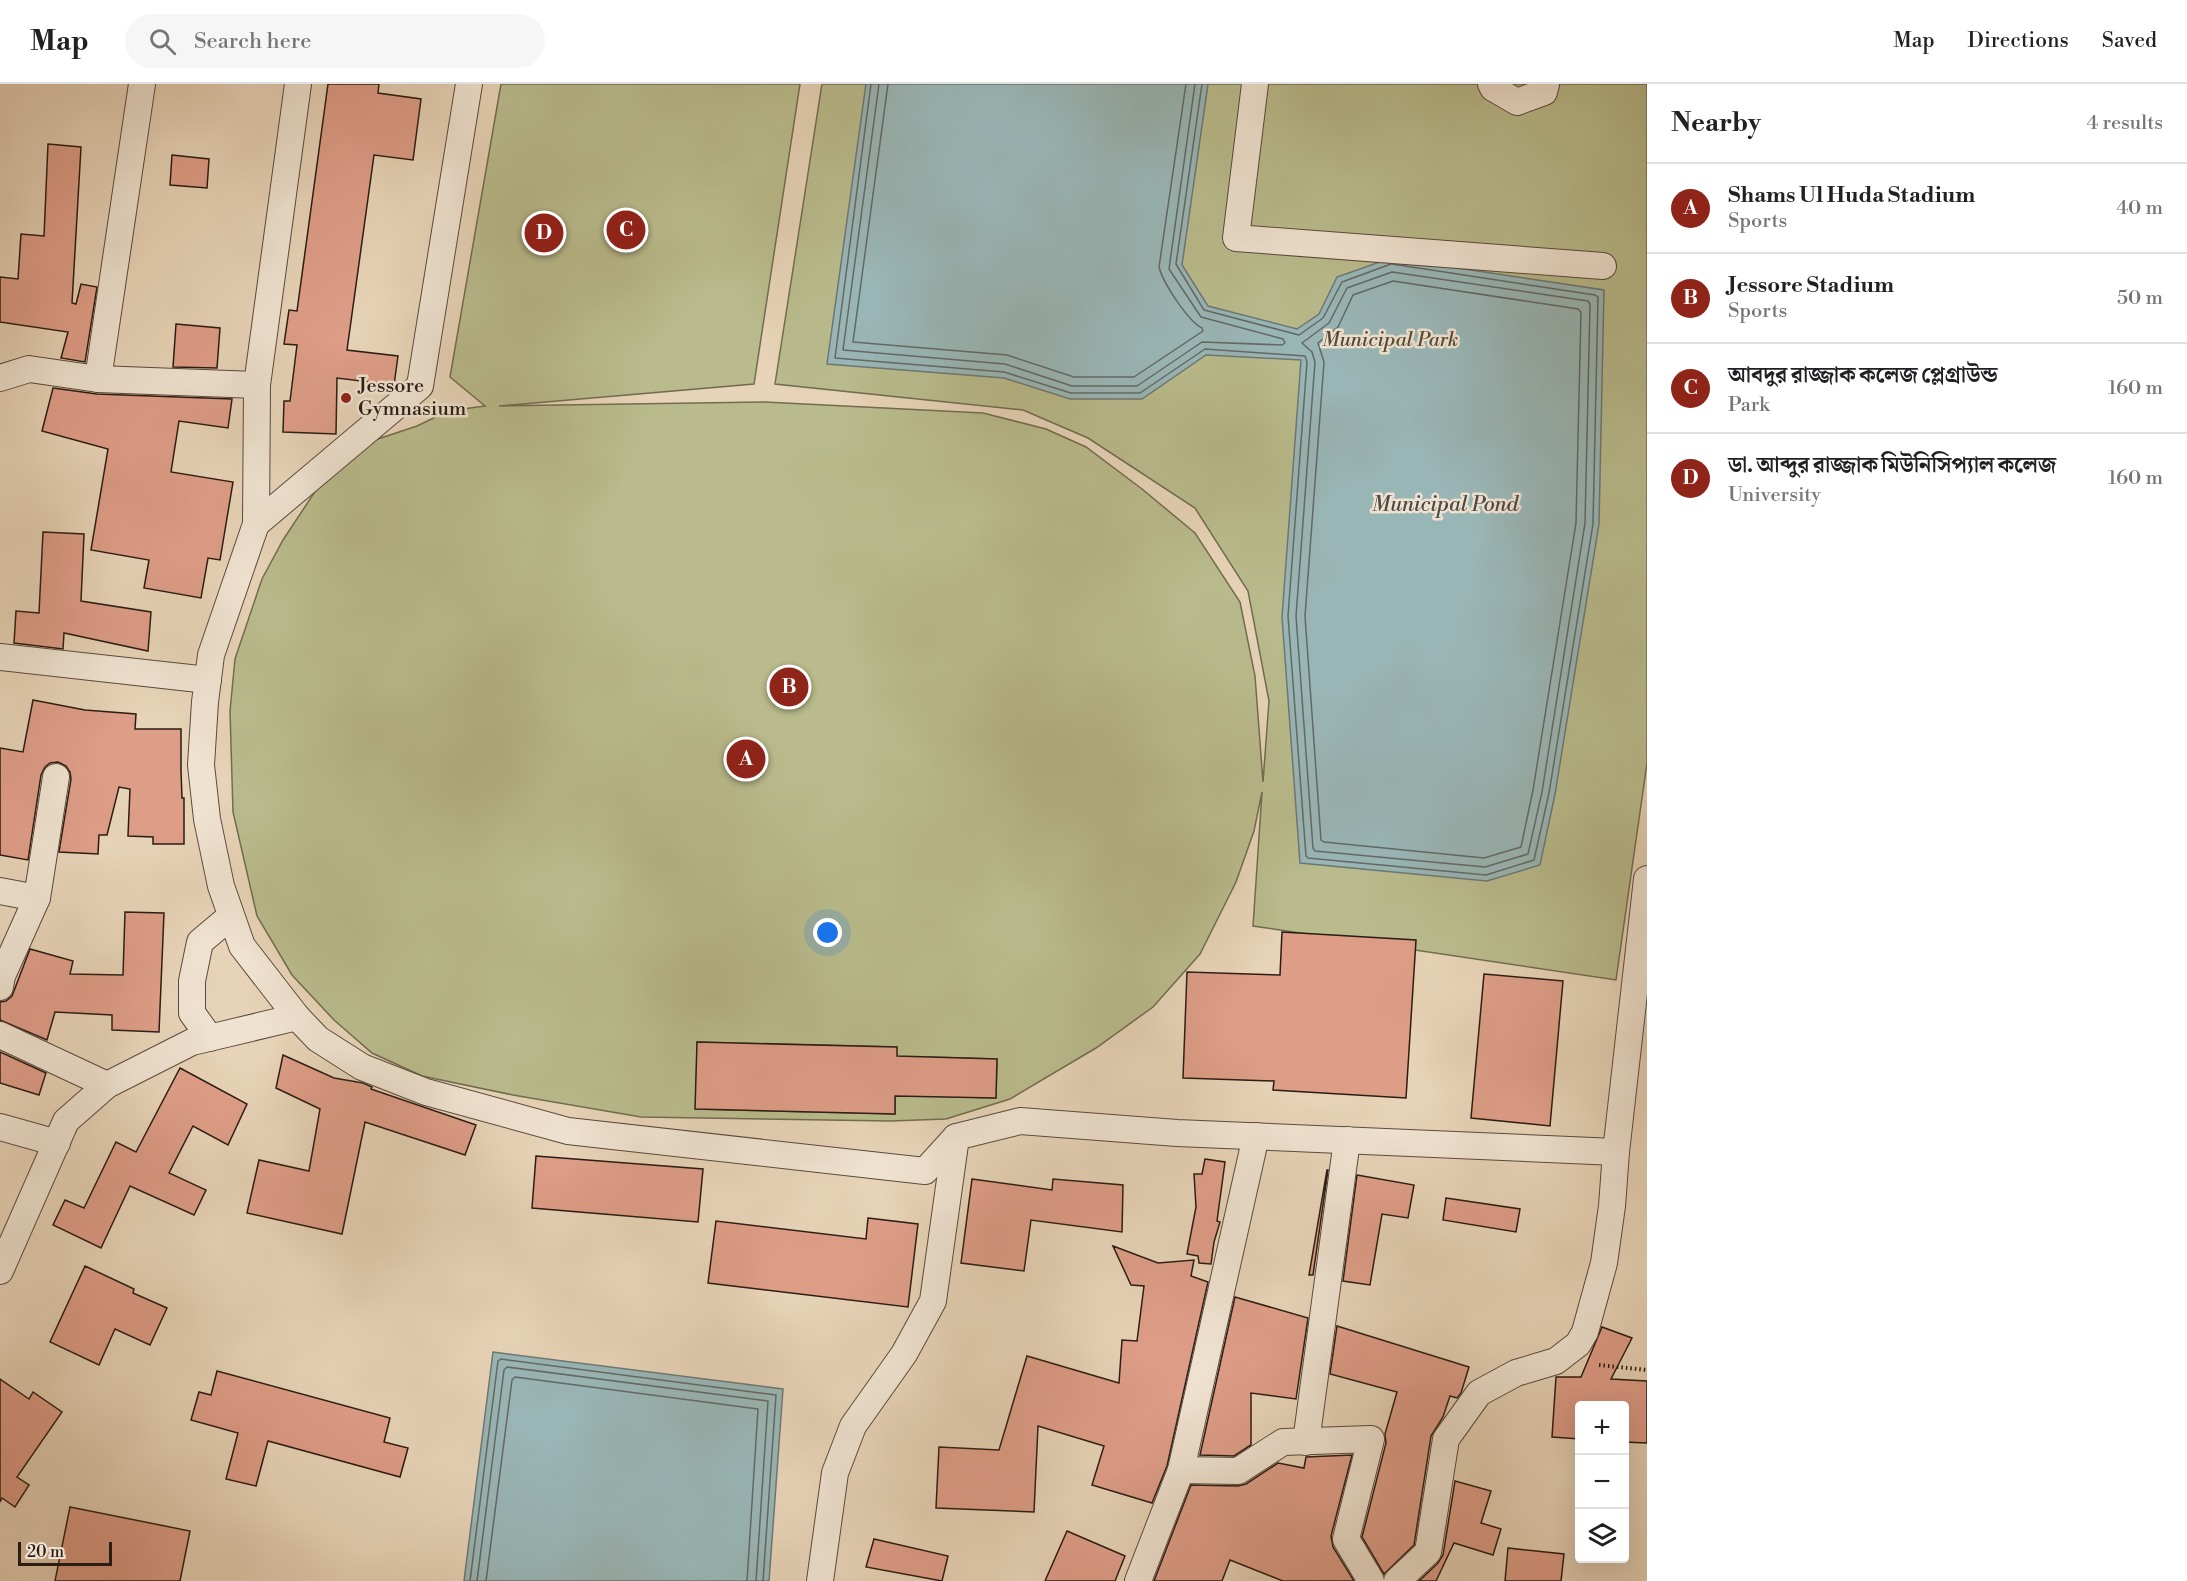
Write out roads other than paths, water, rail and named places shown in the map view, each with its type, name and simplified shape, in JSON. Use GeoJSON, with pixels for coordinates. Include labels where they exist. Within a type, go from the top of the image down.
{"type":"FeatureCollection","features":[{"type":"Feature","properties":{"kind":"street"},"geometry":{"type":"LineString","coordinates":[[98,379],[142,84]]}},
{"type":"Feature","properties":{"kind":"street"},"geometry":{"type":"LineString","coordinates":[[298,84],[257,385],[256,524],[211,655],[201,765],[207,819],[221,886],[242,946],[297,1017],[318,1039],[362,1067],[426,1092],[568,1131],[925,1171],[956,1137],[1020,1120],[1177,1133],[1616,1152]]}},
{"type":"Feature","properties":{"kind":"street"},"geometry":{"type":"LineString","coordinates":[[256,524],[420,386],[469,84]]}},
{"type":"Feature","properties":{"kind":"street"},"geometry":{"type":"LineString","coordinates":[[1255,84],[1236,238],[1604,266]]}},
{"type":"Feature","properties":{"kind":"street"},"geometry":{"type":"LineString","coordinates":[[1491,84],[1493,88],[1517,102],[1544,92],[1546,84]]}},
{"type":"Feature","properties":{"kind":"street"},"geometry":{"type":"LineString","coordinates":[[0,378],[29,369],[98,379],[257,385]]}},
{"type":"Feature","properties":{"kind":"street"},"geometry":{"type":"LineString","coordinates":[[0,657],[208,680]]}},
{"type":"Feature","properties":{"kind":"street"},"geometry":{"type":"LineString","coordinates":[[0,987],[2,976],[37,898],[56,777]]}},
{"type":"Feature","properties":{"kind":"street"},"geometry":{"type":"LineString","coordinates":[[1397,1581],[1428,1552],[1446,1439],[1479,1393],[1516,1373],[1556,1360],[1578,1344],[1585,1332],[1604,1263],[1612,1206],[1647,879]]}},
{"type":"Feature","properties":{"kind":"street"},"geometry":{"type":"LineString","coordinates":[[0,891],[37,898]]}},
{"type":"Feature","properties":{"kind":"street"},"geometry":{"type":"LineString","coordinates":[[210,1038],[192,1013],[192,981],[200,942],[231,916]]}},
{"type":"Feature","properties":{"kind":"street"},"geometry":{"type":"LineString","coordinates":[[0,1270],[66,1120],[107,1085],[192,1042],[297,1017]]}},
{"type":"Feature","properties":{"kind":"street"},"geometry":{"type":"LineString","coordinates":[[0,1035],[107,1085]]}},
{"type":"Feature","properties":{"kind":"street"},"geometry":{"type":"LineString","coordinates":[[0,1127],[57,1143]]}},
{"type":"Feature","properties":{"kind":"street"},"geometry":{"type":"LineString","coordinates":[[1138,1581],[1181,1470],[1256,1136]]}},
{"type":"Feature","properties":{"kind":"street"},"geometry":{"type":"LineString","coordinates":[[820,1581],[835,1473],[854,1426],[904,1354],[933,1301],[956,1137]]}},
{"type":"Feature","properties":{"kind":"street"},"geometry":{"type":"LineString","coordinates":[[1306,1442],[1347,1140]]}},
{"type":"Feature","properties":{"kind":"street"},"geometry":{"type":"LineString","coordinates":[[1181,1470],[1238,1471],[1283,1442],[1371,1439],[1346,1539],[1371,1581]]}},
{"type":"Feature","properties":{"kind":"water","name":"Municipal Pond"},"geometry":{"type":"Polygon","coordinates":[[[866,84],[1208,84],[1182,265],[1208,306],[1297,329],[1319,314],[1337,277],[1391,258],[1604,290],[1599,524],[1555,794],[1540,865],[1487,881],[1300,863],[1282,617],[1301,360],[1206,355],[1142,399],[1070,399],[1004,378],[827,364],[866,84]]]}},
{"type":"Feature","properties":{"kind":"water"},"geometry":{"type":"Polygon","coordinates":[[[493,1352],[783,1389],[769,1581],[464,1581],[493,1352]]]}},
{"type":"Feature","properties":{"kind":"place","name":"আবদুর রাজ্জাক কলেজ প্লেগ্রাউন্ড"},"geometry":{"type":"Point","coordinates":[626,230]}},
{"type":"Feature","properties":{"kind":"place","name":"ডা. আব্দুর রাজ্জাক মিউনিসিপ্যাল কলেজ"},"geometry":{"type":"Point","coordinates":[544,233]}},
{"type":"Feature","properties":{"kind":"place","name":"Jessore Gymnasium"},"geometry":{"type":"Point","coordinates":[346,398]}},
{"type":"Feature","properties":{"kind":"place","name":"Jessore Stadium"},"geometry":{"type":"Point","coordinates":[789,687]}},
{"type":"Feature","properties":{"kind":"place","name":"Shams Ul Huda Stadium"},"geometry":{"type":"Point","coordinates":[746,759]}},
{"type":"Feature","properties":{"kind":"park label","name":"Municipal Park"},"geometry":{"type":"Point","coordinates":[1390,340]}}]}
